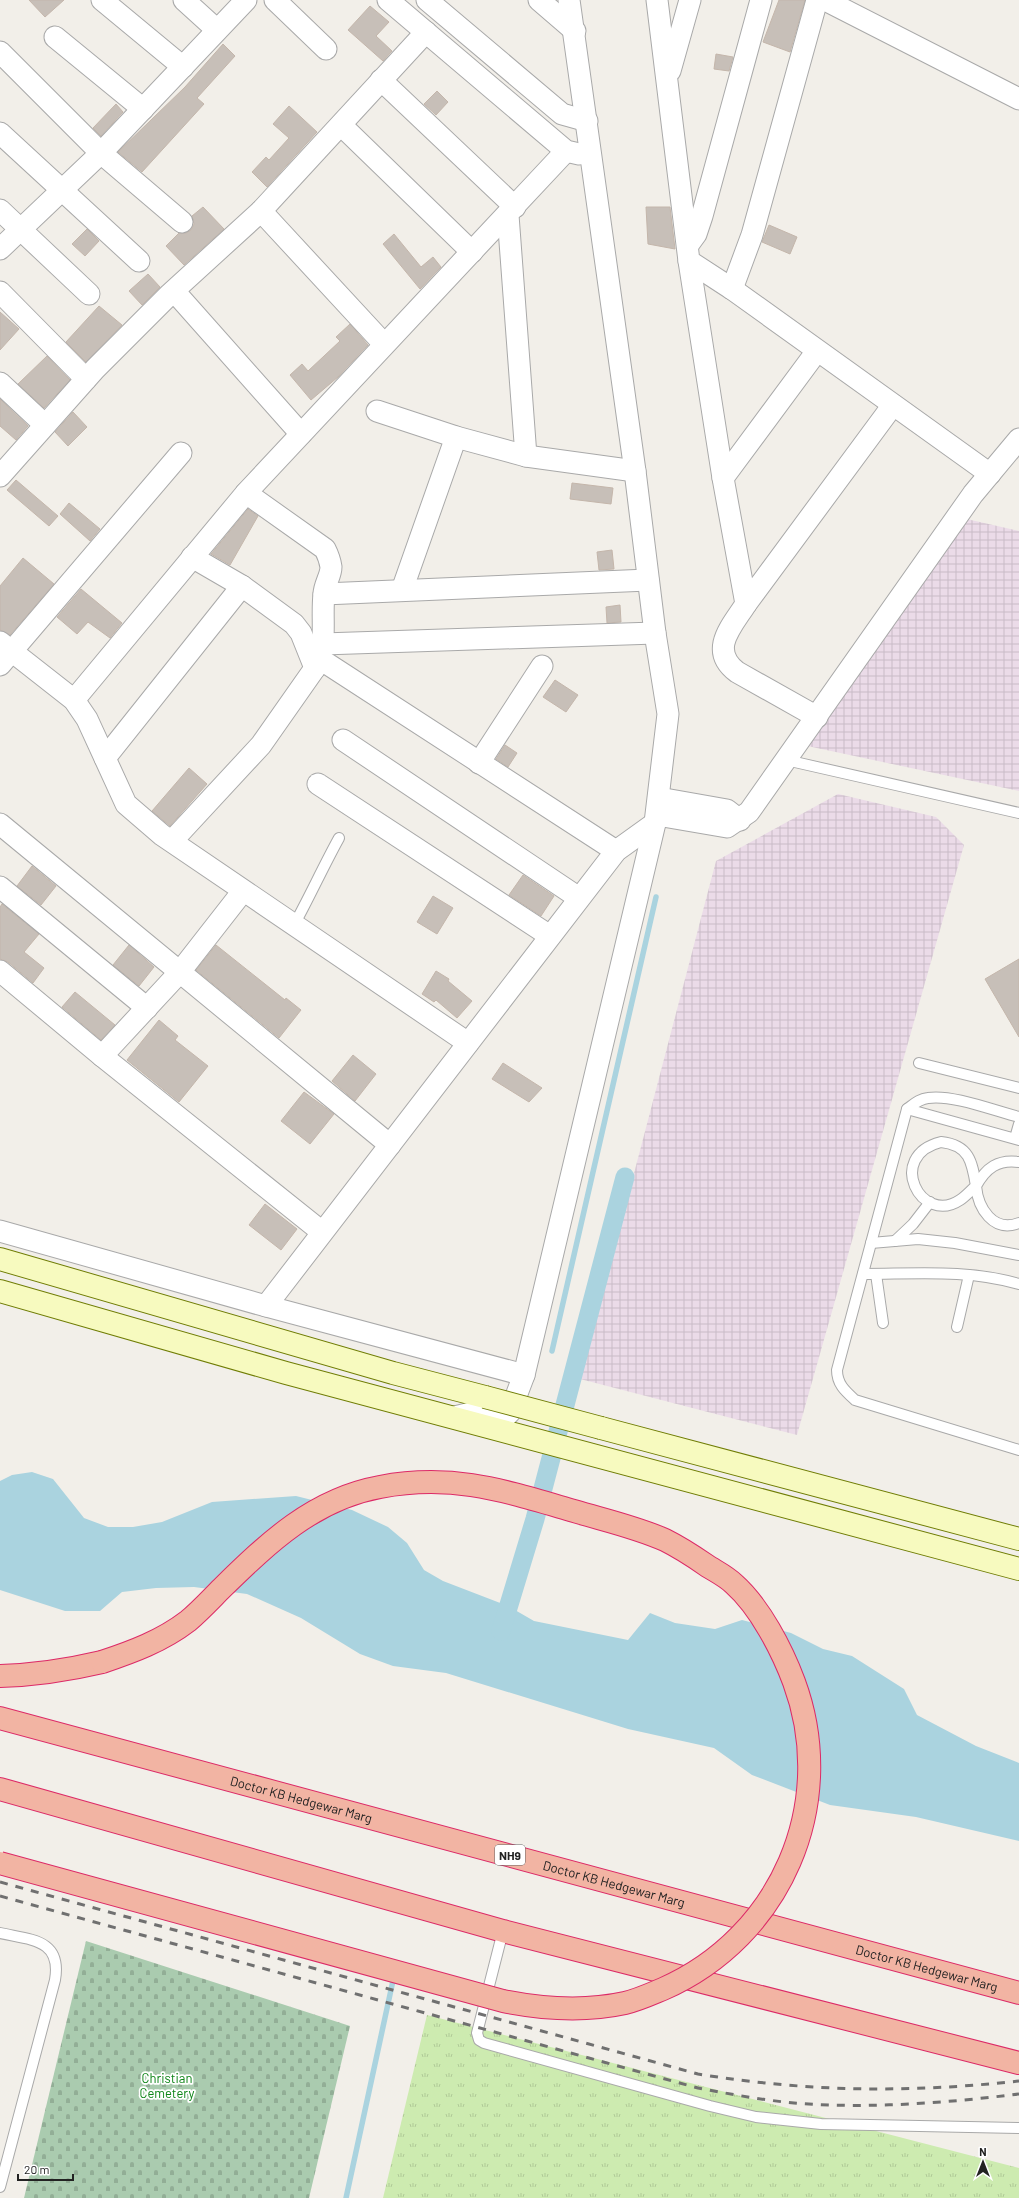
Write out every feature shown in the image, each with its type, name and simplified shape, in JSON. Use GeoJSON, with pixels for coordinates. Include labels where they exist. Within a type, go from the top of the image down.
{"type":"FeatureCollection","features":[{"type":"Feature","properties":{"kind":"highway"},"geometry":{"type":"LineString","coordinates":[[0,1676],[52,1672],[102,1662],[136,1651],[186,1622],[282,1532],[304,1516],[326,1505],[378,1487],[442,1480],[496,1488],[636,1529],[665,1540],[734,1584],[751,1604],[778,1645],[799,1695],[806,1722],[810,1779],[807,1804],[797,1843],[785,1874],[758,1916],[734,1942],[705,1967],[678,1982],[627,2002],[591,2008],[535,2007],[503,2001],[0,1863]]}},
{"type":"Feature","properties":{"kind":"highway","name":"Doctor KB Hedgewar Marg"},"geometry":{"type":"LineString","coordinates":[[0,1718],[1019,1993]]}},
{"type":"Feature","properties":{"kind":"highway"},"geometry":{"type":"LineString","coordinates":[[0,1789],[503,1931],[1019,2063]]}},
{"type":"Feature","properties":{"kind":"main road"},"geometry":{"type":"LineString","coordinates":[[0,1259],[393,1373],[1019,1539]]}},
{"type":"Feature","properties":{"kind":"main road"},"geometry":{"type":"LineString","coordinates":[[0,1291],[286,1373],[1019,1569]]}},
{"type":"Feature","properties":{"kind":"street"},"geometry":{"type":"LineString","coordinates":[[102,0],[183,67]]}},
{"type":"Feature","properties":{"kind":"street"},"geometry":{"type":"LineString","coordinates":[[184,0],[217,30]]}},
{"type":"Feature","properties":{"kind":"street"},"geometry":{"type":"LineString","coordinates":[[0,249],[101,153],[246,0]]}},
{"type":"Feature","properties":{"kind":"street"},"geometry":{"type":"LineString","coordinates":[[275,0],[326,49]]}},
{"type":"Feature","properties":{"kind":"street"},"geometry":{"type":"LineString","coordinates":[[388,0],[566,152],[592,156]]}},
{"type":"Feature","properties":{"kind":"street"},"geometry":{"type":"LineString","coordinates":[[427,0],[562,114],[587,121]]}},
{"type":"Feature","properties":{"kind":"street"},"geometry":{"type":"LineString","coordinates":[[539,0],[575,32]]}},
{"type":"Feature","properties":{"kind":"street"},"geometry":{"type":"LineString","coordinates":[[455,1417],[475,1412],[506,1415],[510,1412],[524,1375],[663,811],[668,714],[655,633],[635,471],[575,32],[569,0]]}},
{"type":"Feature","properties":{"kind":"street"},"geometry":{"type":"LineString","coordinates":[[657,0],[689,253],[723,478],[746,604]]}},
{"type":"Feature","properties":{"kind":"street"},"geometry":{"type":"LineString","coordinates":[[668,79],[690,0]]}},
{"type":"Feature","properties":{"kind":"street"},"geometry":{"type":"LineString","coordinates":[[689,253],[702,216],[761,0]]}},
{"type":"Feature","properties":{"kind":"street"},"geometry":{"type":"LineString","coordinates":[[732,289],[752,235],[817,0]]}},
{"type":"Feature","properties":{"kind":"street"},"geometry":{"type":"LineString","coordinates":[[826,0],[1019,99]]}},
{"type":"Feature","properties":{"kind":"street"},"geometry":{"type":"LineString","coordinates":[[0,476],[86,379],[174,291],[261,211],[426,32]]}},
{"type":"Feature","properties":{"kind":"street"},"geometry":{"type":"LineString","coordinates":[[55,37],[143,109]]}},
{"type":"Feature","properties":{"kind":"street"},"geometry":{"type":"LineString","coordinates":[[0,52],[101,153],[182,222]]}},
{"type":"Feature","properties":{"kind":"street"},"geometry":{"type":"LineString","coordinates":[[381,80],[511,211],[526,456]]}},
{"type":"Feature","properties":{"kind":"street"},"geometry":{"type":"LineString","coordinates":[[341,125],[472,252]]}},
{"type":"Feature","properties":{"kind":"street"},"geometry":{"type":"LineString","coordinates":[[0,133],[139,261]]}},
{"type":"Feature","properties":{"kind":"street"},"geometry":{"type":"LineString","coordinates":[[74,700],[246,493],[384,344],[566,152]]}},
{"type":"Feature","properties":{"kind":"street"},"geometry":{"type":"LineString","coordinates":[[0,210],[89,294]]}},
{"type":"Feature","properties":{"kind":"street"},"geometry":{"type":"LineString","coordinates":[[261,211],[384,344]]}},
{"type":"Feature","properties":{"kind":"street"},"geometry":{"type":"LineString","coordinates":[[689,253],[732,289],[816,351],[990,474]]}},
{"type":"Feature","properties":{"kind":"street"},"geometry":{"type":"LineString","coordinates":[[174,291],[301,434]]}},
{"type":"Feature","properties":{"kind":"street"},"geometry":{"type":"LineString","coordinates":[[0,292],[86,379]]}},
{"type":"Feature","properties":{"kind":"street"},"geometry":{"type":"LineString","coordinates":[[723,478],[816,351]]}},
{"type":"Feature","properties":{"kind":"street"},"geometry":{"type":"LineString","coordinates":[[0,383],[45,424]]}},
{"type":"Feature","properties":{"kind":"street"},"geometry":{"type":"LineString","coordinates":[[817,717],[730,667],[723,656],[723,645],[727,634],[746,604],[893,405]]}},
{"type":"Feature","properties":{"kind":"street"},"geometry":{"type":"LineString","coordinates":[[377,411],[456,437],[526,456],[635,471]]}},
{"type":"Feature","properties":{"kind":"street"},"geometry":{"type":"LineString","coordinates":[[402,590],[456,437]]}},
{"type":"Feature","properties":{"kind":"street"},"geometry":{"type":"LineString","coordinates":[[266,1306],[616,851],[663,811],[731,819],[749,812],[973,494],[1019,439]]}},
{"type":"Feature","properties":{"kind":"street"},"geometry":{"type":"LineString","coordinates":[[181,453],[4,653],[74,700],[87,719],[126,804],[172,842],[468,1043]]}},
{"type":"Feature","properties":{"kind":"street"},"geometry":{"type":"LineString","coordinates":[[172,842],[261,745],[319,657],[324,594],[331,569],[330,558],[325,549],[246,493]]}},
{"type":"Feature","properties":{"kind":"street"},"geometry":{"type":"LineString","coordinates":[[192,557],[242,586],[294,624],[319,657],[616,851]]}},
{"type":"Feature","properties":{"kind":"street"},"geometry":{"type":"LineString","coordinates":[[324,594],[648,580]]}},
{"type":"Feature","properties":{"kind":"street"},"geometry":{"type":"LineString","coordinates":[[105,758],[242,586]]}},
{"type":"Feature","properties":{"kind":"street"},"geometry":{"type":"LineString","coordinates":[[319,657],[655,633]]}},
{"type":"Feature","properties":{"kind":"street"},"geometry":{"type":"LineString","coordinates":[[479,762],[542,666]]}},
{"type":"Feature","properties":{"kind":"street"},"geometry":{"type":"LineString","coordinates":[[343,740],[579,898]]}},
{"type":"Feature","properties":{"kind":"street"},"geometry":{"type":"LineString","coordinates":[[318,784],[550,936]]}},
{"type":"Feature","properties":{"kind":"street"},"geometry":{"type":"LineString","coordinates":[[0,824],[179,973],[390,1145]]}},
{"type":"Feature","properties":{"kind":"street"},"geometry":{"type":"LineString","coordinates":[[0,887],[147,1008]]}},
{"type":"Feature","properties":{"kind":"street"},"geometry":{"type":"LineString","coordinates":[[102,1056],[179,973],[243,891]]}},
{"type":"Feature","properties":{"kind":"street"},"geometry":{"type":"LineString","coordinates":[[0,971],[102,1056],[322,1232]]}},
{"type":"Feature","properties":{"kind":"street"},"geometry":{"type":"LineString","coordinates":[[0,1231],[266,1306],[524,1375]]}},
{"type":"Feature","properties":{"kind":"lane"},"geometry":{"type":"LineString","coordinates":[[786,760],[1019,813]]}},
{"type":"Feature","properties":{"kind":"lane"},"geometry":{"type":"LineString","coordinates":[[294,925],[311,894],[317,876],[339,838]]}},
{"type":"Feature","properties":{"kind":"lane"},"geometry":{"type":"LineString","coordinates":[[919,1063],[1019,1088]]}},
{"type":"Feature","properties":{"kind":"lane"},"geometry":{"type":"LineString","coordinates":[[1019,1117],[947,1098],[929,1098],[916,1101],[907,1109],[837,1370],[837,1378],[844,1389],[855,1400],[1019,1450]]}},
{"type":"Feature","properties":{"kind":"lane"},"geometry":{"type":"LineString","coordinates":[[907,1109],[1017,1139],[1019,1124]]}},
{"type":"Feature","properties":{"kind":"lane"},"geometry":{"type":"LineString","coordinates":[[1019,1162],[1009,1161],[998,1163],[989,1168],[976,1186],[960,1200],[950,1204],[940,1205],[921,1197],[915,1189],[912,1179],[912,1168],[918,1154],[930,1145],[941,1142],[951,1143],[960,1148],[973,1164],[976,1186],[980,1206],[986,1215],[994,1221],[1004,1224],[1019,1223]]}},
{"type":"Feature","properties":{"kind":"lane"},"geometry":{"type":"LineString","coordinates":[[895,1241],[913,1224],[930,1202]]}},
{"type":"Feature","properties":{"kind":"lane"},"geometry":{"type":"LineString","coordinates":[[871,1243],[918,1240],[955,1242],[1019,1255]]}},
{"type":"Feature","properties":{"kind":"lane"},"geometry":{"type":"LineString","coordinates":[[863,1274],[947,1272],[1002,1279],[1019,1284]]}},
{"type":"Feature","properties":{"kind":"lane"},"geometry":{"type":"LineString","coordinates":[[876,1274],[883,1323]]}},
{"type":"Feature","properties":{"kind":"lane"},"geometry":{"type":"LineString","coordinates":[[957,1327],[969,1275]]}},
{"type":"Feature","properties":{"kind":"lane"},"geometry":{"type":"LineString","coordinates":[[503,1931],[477,2033],[479,2040],[484,2043],[710,2106],[756,2117],[821,2124],[1019,2128]]}},
{"type":"Feature","properties":{"kind":"lane"},"geometry":{"type":"LineString","coordinates":[[0,1933],[42,1943],[52,1950],[56,1961],[55,1980],[0,2187]]}},
{"type":"Feature","properties":{"kind":"shaded area"},"geometry":{"type":"Polygon","coordinates":[[[958,517],[1019,531],[1019,791],[798,744],[958,517]]]}},
{"type":"Feature","properties":{"kind":"shaded area"},"geometry":{"type":"Polygon","coordinates":[[[838,794],[936,817],[964,845],[797,1435],[580,1379],[716,861],[838,794]]]}},
{"type":"Feature","properties":{"kind":"green space","name":"Christian Cemetery"},"geometry":{"type":"Polygon","coordinates":[[[86,1941],[350,2026],[309,2198],[24,2198],[86,1941]]]}},
{"type":"Feature","properties":{"kind":"green space"},"geometry":{"type":"Polygon","coordinates":[[[427,2015],[1019,2168],[1019,2198],[383,2198],[427,2015]]]}},
{"type":"Feature","properties":{"kind":"water"},"geometry":{"type":"Polygon","coordinates":[[[32,1472],[53,1479],[84,1518],[108,1527],[133,1527],[162,1522],[212,1502],[296,1496],[352,1510],[388,1527],[407,1543],[424,1570],[443,1581],[508,1606],[534,1621],[628,1640],[650,1613],[675,1623],[715,1629],[742,1620],[791,1633],[823,1649],[852,1656],[904,1689],[917,1715],[976,1746],[1019,1763],[1019,1841],[916,1817],[830,1805],[752,1775],[714,1748],[628,1729],[446,1673],[393,1666],[360,1654],[301,1618],[247,1594],[194,1587],[156,1588],[122,1592],[100,1611],[65,1611],[0,1590],[0,1481],[12,1475],[32,1472]]]}},
{"type":"Feature","properties":{"kind":"building"},"geometry":{"type":"Polygon","coordinates":[[[29,0],[64,0],[45,17],[29,0]]]}},
{"type":"Feature","properties":{"kind":"building"},"geometry":{"type":"Polygon","coordinates":[[[779,0],[805,0],[790,52],[763,42],[779,0]]]}},
{"type":"Feature","properties":{"kind":"building"},"geometry":{"type":"Polygon","coordinates":[[[370,6],[389,22],[376,36],[392,51],[383,61],[348,30],[370,6]]]}},
{"type":"Feature","properties":{"kind":"building"},"geometry":{"type":"Polygon","coordinates":[[[223,44],[235,56],[197,98],[204,104],[142,172],[118,152],[185,87],[223,44]]]}},
{"type":"Feature","properties":{"kind":"building"},"geometry":{"type":"Polygon","coordinates":[[[716,54],[733,57],[729,71],[714,69],[716,54]]]}},
{"type":"Feature","properties":{"kind":"building"},"geometry":{"type":"Polygon","coordinates":[[[437,91],[448,102],[436,115],[424,104],[437,91]]]}},
{"type":"Feature","properties":{"kind":"building"},"geometry":{"type":"Polygon","coordinates":[[[116,104],[123,112],[101,136],[93,128],[116,104]]]}},
{"type":"Feature","properties":{"kind":"building"},"geometry":{"type":"Polygon","coordinates":[[[289,106],[317,132],[267,187],[252,172],[266,157],[269,160],[289,138],[273,124],[289,106]]]}},
{"type":"Feature","properties":{"kind":"building"},"geometry":{"type":"Polygon","coordinates":[[[203,207],[224,229],[184,265],[166,246],[179,233],[186,233],[191,230],[194,224],[192,216],[203,207]]]}},
{"type":"Feature","properties":{"kind":"building"},"geometry":{"type":"Polygon","coordinates":[[[646,207],[670,207],[675,249],[648,244],[646,207]]]}},
{"type":"Feature","properties":{"kind":"building"},"geometry":{"type":"Polygon","coordinates":[[[769,225],[797,237],[790,254],[762,242],[769,225]]]}},
{"type":"Feature","properties":{"kind":"building"},"geometry":{"type":"Polygon","coordinates":[[[87,229],[99,241],[85,256],[72,244],[87,229]]]}},
{"type":"Feature","properties":{"kind":"building"},"geometry":{"type":"Polygon","coordinates":[[[394,234],[421,267],[433,257],[441,267],[420,289],[383,244],[394,234]]]}},
{"type":"Feature","properties":{"kind":"building"},"geometry":{"type":"Polygon","coordinates":[[[148,274],[160,287],[142,305],[129,291],[148,274]]]}},
{"type":"Feature","properties":{"kind":"building"},"geometry":{"type":"Polygon","coordinates":[[[99,306],[122,325],[86,362],[66,342],[99,306]]]}},
{"type":"Feature","properties":{"kind":"building"},"geometry":{"type":"Polygon","coordinates":[[[0,312],[19,329],[0,350],[0,312]]]}},
{"type":"Feature","properties":{"kind":"building"},"geometry":{"type":"Polygon","coordinates":[[[350,324],[368,345],[338,377],[311,400],[290,375],[302,364],[308,371],[340,341],[336,337],[350,324]]]}},
{"type":"Feature","properties":{"kind":"building"},"geometry":{"type":"Polygon","coordinates":[[[47,356],[70,380],[44,408],[18,384],[47,356]]]}},
{"type":"Feature","properties":{"kind":"building"},"geometry":{"type":"Polygon","coordinates":[[[0,399],[28,426],[16,440],[0,426],[0,399]]]}},
{"type":"Feature","properties":{"kind":"building"},"geometry":{"type":"Polygon","coordinates":[[[73,412],[87,427],[68,446],[55,432],[73,412]]]}},
{"type":"Feature","properties":{"kind":"building"},"geometry":{"type":"Polygon","coordinates":[[[16,480],[58,516],[49,526],[7,490],[16,480]]]}},
{"type":"Feature","properties":{"kind":"building"},"geometry":{"type":"Polygon","coordinates":[[[572,483],[613,488],[611,504],[570,499],[572,483]]]}},
{"type":"Feature","properties":{"kind":"building"},"geometry":{"type":"Polygon","coordinates":[[[69,503],[100,529],[90,541],[60,514],[69,503]]]}},
{"type":"Feature","properties":{"kind":"building"},"geometry":{"type":"Polygon","coordinates":[[[248,509],[258,516],[230,565],[211,554],[248,509]]]}},
{"type":"Feature","properties":{"kind":"building"},"geometry":{"type":"Polygon","coordinates":[[[612,550],[614,569],[599,570],[597,552],[612,550]]]}},
{"type":"Feature","properties":{"kind":"building"},"geometry":{"type":"Polygon","coordinates":[[[23,558],[54,584],[10,635],[0,630],[0,586],[23,558]]]}},
{"type":"Feature","properties":{"kind":"building"},"geometry":{"type":"Polygon","coordinates":[[[81,589],[122,623],[110,638],[88,622],[77,634],[57,617],[81,589]]]}},
{"type":"Feature","properties":{"kind":"building"},"geometry":{"type":"Polygon","coordinates":[[[620,605],[621,622],[607,623],[606,607],[620,605]]]}},
{"type":"Feature","properties":{"kind":"building"},"geometry":{"type":"Polygon","coordinates":[[[555,680],[578,695],[566,712],[543,697],[555,680]]]}},
{"type":"Feature","properties":{"kind":"building"},"geometry":{"type":"Polygon","coordinates":[[[505,745],[517,753],[508,767],[496,759],[505,745]]]}},
{"type":"Feature","properties":{"kind":"building"},"geometry":{"type":"Polygon","coordinates":[[[189,768],[207,784],[170,826],[152,811],[189,768]]]}},
{"type":"Feature","properties":{"kind":"building"},"geometry":{"type":"Polygon","coordinates":[[[32,866],[56,886],[41,905],[17,886],[32,866]]]}},
{"type":"Feature","properties":{"kind":"building"},"geometry":{"type":"Polygon","coordinates":[[[523,875],[554,896],[541,916],[509,895],[523,875]]]}},
{"type":"Feature","properties":{"kind":"building"},"geometry":{"type":"Polygon","coordinates":[[[433,896],[453,908],[437,934],[417,922],[433,896]]]}},
{"type":"Feature","properties":{"kind":"building"},"geometry":{"type":"Polygon","coordinates":[[[2,904],[39,934],[24,952],[44,968],[33,983],[8,962],[0,959],[0,907],[2,904]]]}},
{"type":"Feature","properties":{"kind":"building"},"geometry":{"type":"Polygon","coordinates":[[[129,945],[154,967],[139,986],[113,965],[129,945]]]}},
{"type":"Feature","properties":{"kind":"building"},"geometry":{"type":"Polygon","coordinates":[[[216,945],[285,1000],[286,998],[301,1010],[279,1038],[196,970],[216,945]]]}},
{"type":"Feature","properties":{"kind":"building"},"geometry":{"type":"Polygon","coordinates":[[[1019,959],[1019,1037],[985,979],[1019,959]]]}},
{"type":"Feature","properties":{"kind":"building"},"geometry":{"type":"Polygon","coordinates":[[[436,971],[449,979],[448,981],[472,1001],[457,1018],[436,1000],[434,1002],[422,994],[436,971]]]}},
{"type":"Feature","properties":{"kind":"building"},"geometry":{"type":"Polygon","coordinates":[[[75,992],[115,1025],[101,1040],[62,1007],[75,992]]]}},
{"type":"Feature","properties":{"kind":"building"},"geometry":{"type":"Polygon","coordinates":[[[159,1020],[178,1036],[175,1040],[208,1066],[179,1102],[127,1060],[159,1020]]]}},
{"type":"Feature","properties":{"kind":"building"},"geometry":{"type":"Polygon","coordinates":[[[353,1055],[376,1074],[355,1101],[332,1081],[353,1055]]]}},
{"type":"Feature","properties":{"kind":"building"},"geometry":{"type":"Polygon","coordinates":[[[503,1063],[542,1088],[529,1102],[492,1079],[503,1063]]]}},
{"type":"Feature","properties":{"kind":"building"},"geometry":{"type":"Polygon","coordinates":[[[304,1092],[334,1114],[310,1144],[281,1121],[304,1092]]]}},
{"type":"Feature","properties":{"kind":"building"},"geometry":{"type":"Polygon","coordinates":[[[265,1204],[297,1229],[281,1250],[249,1225],[265,1204]]]}},
{"type":"Feature","properties":{"kind":"waterway"},"geometry":{"type":"LineString","coordinates":[[552,1351],[656,897]]}},
{"type":"Feature","properties":{"kind":"waterway"},"geometry":{"type":"LineString","coordinates":[[501,1631],[535,1519],[625,1177]]}},
{"type":"Feature","properties":{"kind":"waterway"},"geometry":{"type":"LineString","coordinates":[[346,2198],[394,1976]]}},
{"type":"Feature","properties":{"kind":"railway"},"geometry":{"type":"LineString","coordinates":[[0,1882],[698,2074],[779,2084],[858,2089],[938,2088],[1019,2081]]}},
{"type":"Feature","properties":{"kind":"railway"},"geometry":{"type":"LineString","coordinates":[[0,1896],[698,2088],[782,2102],[822,2105],[907,2104],[1019,2094]]}}]}
